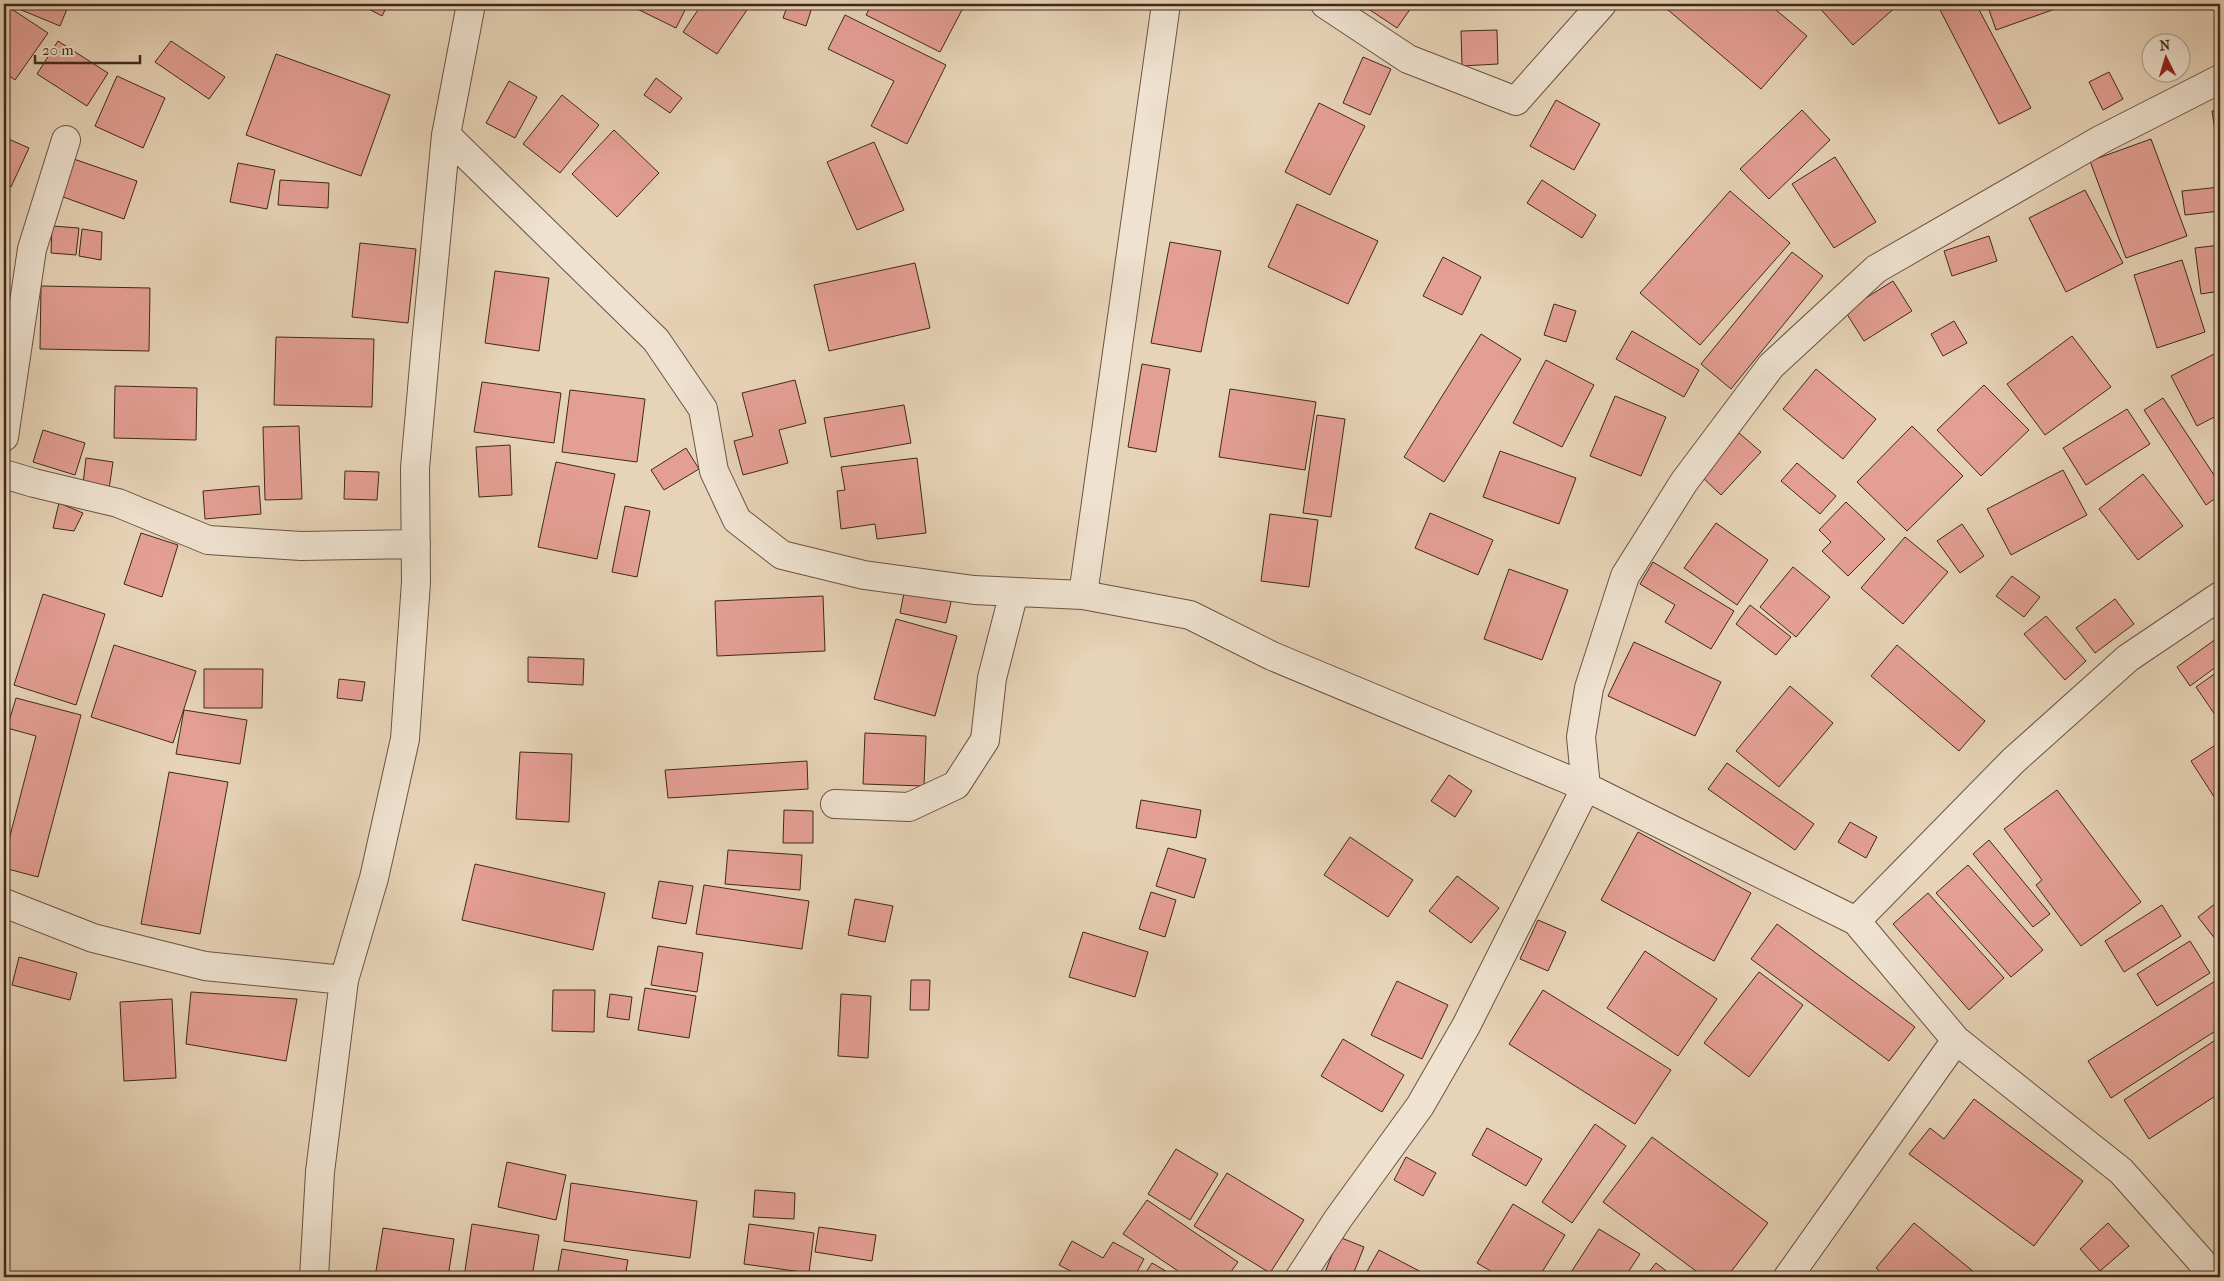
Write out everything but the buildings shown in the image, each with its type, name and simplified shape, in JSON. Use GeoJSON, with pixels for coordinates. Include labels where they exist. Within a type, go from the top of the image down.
{"type":"FeatureCollection","features":[{"type":"Feature","properties":{"kind":"street"},"geometry":{"type":"LineString","coordinates":[[314,1277],[320,1172],[344,980],[374,878],[405,739],[416,582],[415,468],[446,135],[471,4]]}},
{"type":"Feature","properties":{"kind":"street"},"geometry":{"type":"LineString","coordinates":[[1083,595],[1166,4]]}},
{"type":"Feature","properties":{"kind":"street"},"geometry":{"type":"LineString","coordinates":[[1325,4],[1408,59],[1516,101],[1602,4]]}},
{"type":"Feature","properties":{"kind":"street"},"geometry":{"type":"LineString","coordinates":[[1300,1277],[1338,1219],[1420,1106],[1466,1026],[1586,787],[1581,736],[1589,688],[1625,576],[1684,482],[1771,366],[1876,269],[2102,138],[2220,79]]}},
{"type":"Feature","properties":{"kind":"street"},"geometry":{"type":"LineString","coordinates":[[446,135],[656,340],[702,409],[714,471],[737,520],[782,555],[864,575],[974,590],[1083,595],[1190,616],[1272,656],[1586,787],[1856,921],[1956,1040],[2121,1171],[2201,1261],[2212,1277]]}},
{"type":"Feature","properties":{"kind":"street"},"geometry":{"type":"LineString","coordinates":[[4,437],[32,249],[66,140]]}},
{"type":"Feature","properties":{"kind":"street"},"geometry":{"type":"LineString","coordinates":[[4,474],[34,484],[118,503],[208,540],[301,546],[416,544]]}},
{"type":"Feature","properties":{"kind":"street"},"geometry":{"type":"LineString","coordinates":[[835,804],[909,807],[956,785],[985,740],[992,678],[1014,592]]}},
{"type":"Feature","properties":{"kind":"street"},"geometry":{"type":"LineString","coordinates":[[1856,921],[2013,762],[2128,658],[2220,596]]}},
{"type":"Feature","properties":{"kind":"street"},"geometry":{"type":"LineString","coordinates":[[4,903],[93,938],[206,966],[344,980]]}},
{"type":"Feature","properties":{"kind":"street"},"geometry":{"type":"LineString","coordinates":[[1788,1277],[1956,1040]]}}]}
